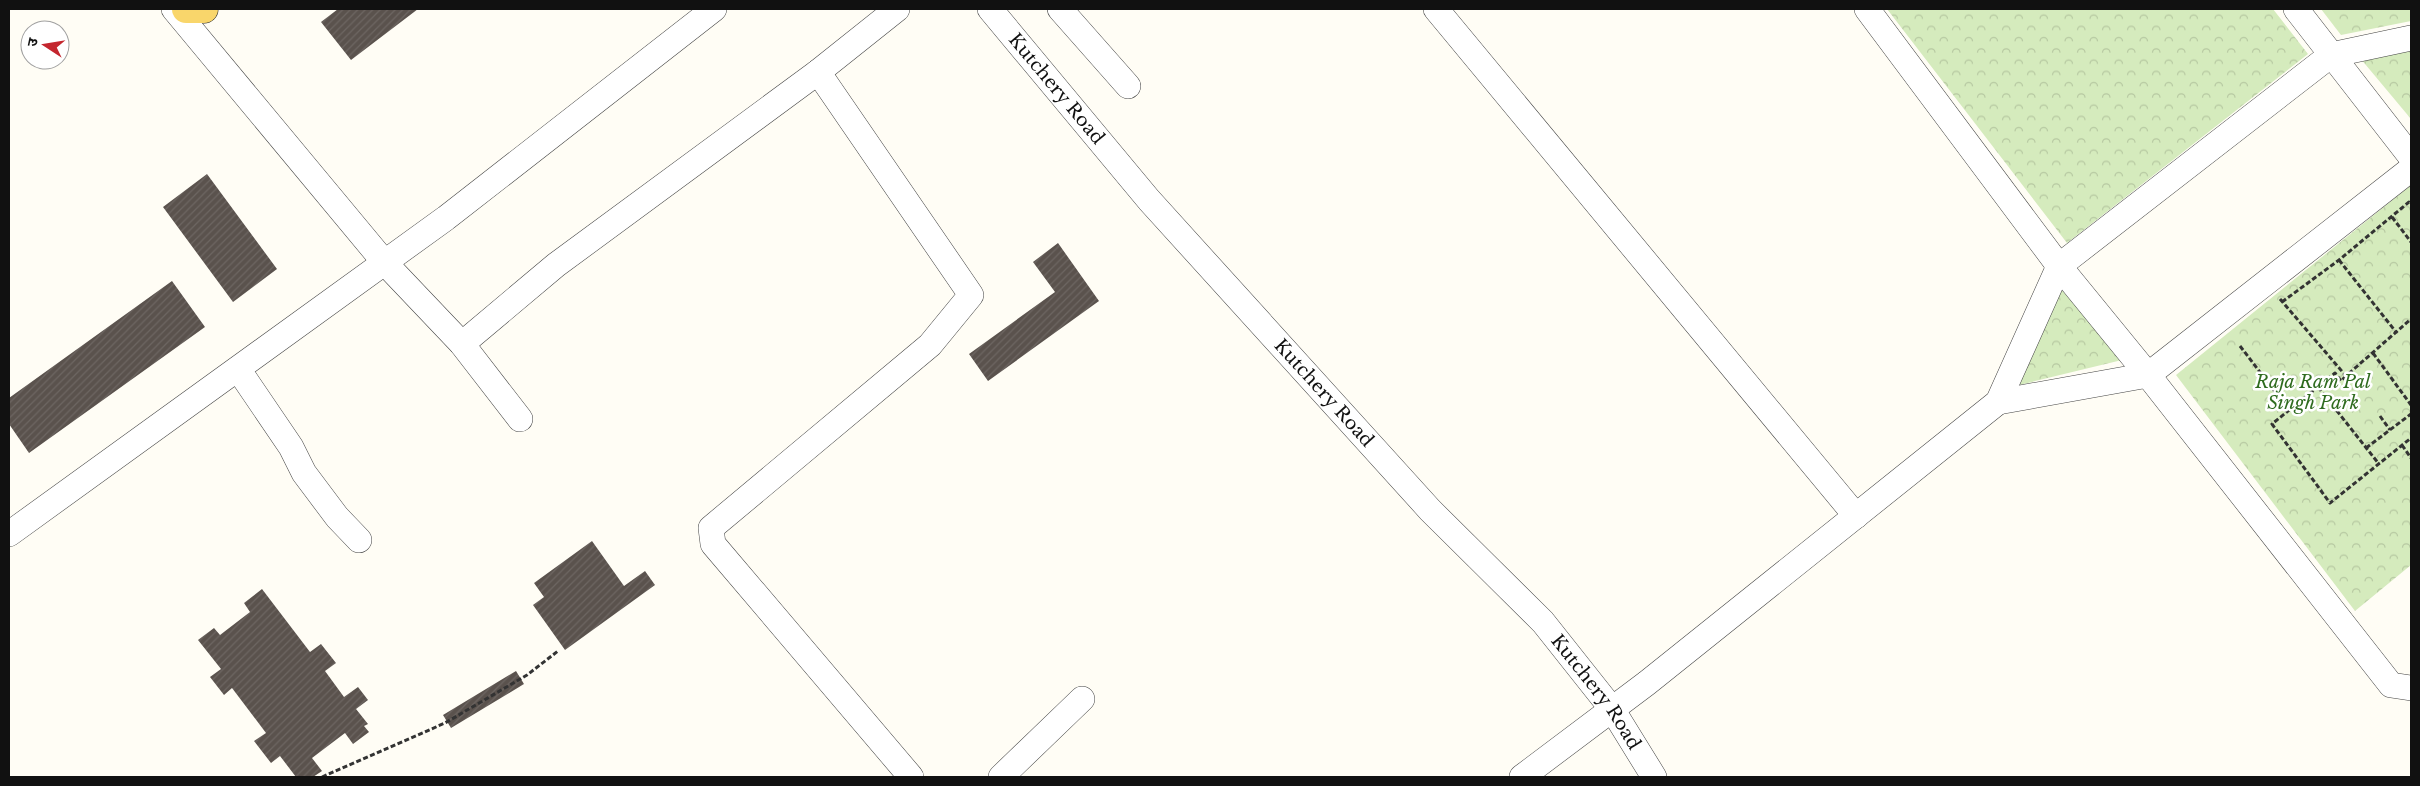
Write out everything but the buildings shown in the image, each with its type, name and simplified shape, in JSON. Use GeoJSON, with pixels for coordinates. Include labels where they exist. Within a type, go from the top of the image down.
{"type":"FeatureCollection","features":[{"type":"Feature","properties":{"kind":"main road"},"geometry":{"type":"LineString","coordinates":[[186,9],[204,9]]}},
{"type":"Feature","properties":{"kind":"street"},"geometry":{"type":"LineString","coordinates":[[174,9],[385,263],[462,344],[520,419]]}},
{"type":"Feature","properties":{"kind":"street"},"geometry":{"type":"LineString","coordinates":[[9,534],[446,218],[714,9]]}},
{"type":"Feature","properties":{"kind":"street"},"geometry":{"type":"LineString","coordinates":[[462,344],[556,265],[818,72],[897,9]]}},
{"type":"Feature","properties":{"kind":"street","name":"Kutchery Road"},"geometry":{"type":"LineString","coordinates":[[990,9],[1149,200],[1430,510],[1543,622],[1612,709],[1654,777]]}},
{"type":"Feature","properties":{"kind":"street"},"geometry":{"type":"LineString","coordinates":[[1060,9],[1128,86]]}},
{"type":"Feature","properties":{"kind":"street"},"geometry":{"type":"LineString","coordinates":[[1436,9],[1856,516]]}},
{"type":"Feature","properties":{"kind":"street"},"geometry":{"type":"LineString","coordinates":[[1867,9],[2059,266],[2148,375],[2391,685],[2411,688]]}},
{"type":"Feature","properties":{"kind":"street"},"geometry":{"type":"LineString","coordinates":[[2296,9],[2411,157]]}},
{"type":"Feature","properties":{"kind":"street"},"geometry":{"type":"LineString","coordinates":[[1522,777],[1647,683],[1998,402],[2059,266],[2331,55],[2411,38]]}},
{"type":"Feature","properties":{"kind":"street"},"geometry":{"type":"LineString","coordinates":[[818,72],[970,295],[930,345],[711,528],[713,544],[911,777]]}},
{"type":"Feature","properties":{"kind":"street"},"geometry":{"type":"LineString","coordinates":[[1998,402],[2148,375],[2411,169]]}},
{"type":"Feature","properties":{"kind":"street"},"geometry":{"type":"LineString","coordinates":[[238,369],[290,447],[304,473],[337,517],[359,540]]}},
{"type":"Feature","properties":{"kind":"street"},"geometry":{"type":"LineString","coordinates":[[1000,777],[1082,699]]}},
{"type":"Feature","properties":{"kind":"path"},"geometry":{"type":"LineString","coordinates":[[2282,302],[2339,260],[2409,202],[2411,204]]}},
{"type":"Feature","properties":{"kind":"path"},"geometry":{"type":"LineString","coordinates":[[2392,217],[2411,242]]}},
{"type":"Feature","properties":{"kind":"path"},"geometry":{"type":"LineString","coordinates":[[2339,260],[2396,332]]}},
{"type":"Feature","properties":{"kind":"path"},"geometry":{"type":"LineString","coordinates":[[2276,295],[2346,376]]}},
{"type":"Feature","properties":{"kind":"path"},"geometry":{"type":"LineString","coordinates":[[2411,319],[2341,381],[2335,373],[2272,424],[2330,503],[2411,438]]}},
{"type":"Feature","properties":{"kind":"path"},"geometry":{"type":"LineString","coordinates":[[2240,346],[2289,410]]}},
{"type":"Feature","properties":{"kind":"path"},"geometry":{"type":"LineString","coordinates":[[2373,353],[2411,405]]}},
{"type":"Feature","properties":{"kind":"path"},"geometry":{"type":"LineString","coordinates":[[2318,387],[2379,464]]}},
{"type":"Feature","properties":{"kind":"path"},"geometry":{"type":"LineString","coordinates":[[2366,448],[2411,414]]}},
{"type":"Feature","properties":{"kind":"path"},"geometry":{"type":"LineString","coordinates":[[2380,416],[2390,430]]}},
{"type":"Feature","properties":{"kind":"path"},"geometry":{"type":"LineString","coordinates":[[2402,445],[2411,458]]}},
{"type":"Feature","properties":{"kind":"path"},"geometry":{"type":"LineString","coordinates":[[322,777],[445,723],[527,675],[558,651]]}},
{"type":"Feature","properties":{"kind":"green space"},"geometry":{"type":"Polygon","coordinates":[[[1887,9],[2273,9],[2308,54],[2067,243],[1887,9]]]}},
{"type":"Feature","properties":{"kind":"green space"},"geometry":{"type":"Polygon","coordinates":[[[2321,9],[2411,9],[2411,21],[2341,35],[2321,9]]]}},
{"type":"Feature","properties":{"kind":"green space"},"geometry":{"type":"Polygon","coordinates":[[[2411,45],[2411,119],[2360,58],[2411,45]]]}},
{"type":"Feature","properties":{"kind":"green space","name":"Raja Ram Pal Singh Park"},"geometry":{"type":"Polygon","coordinates":[[[2411,185],[2411,565],[2355,611],[2176,375],[2411,185]]]}},
{"type":"Feature","properties":{"kind":"green space"},"geometry":{"type":"Polygon","coordinates":[[[2062,290],[2122,360],[2015,386],[2062,290]]]}}]}
